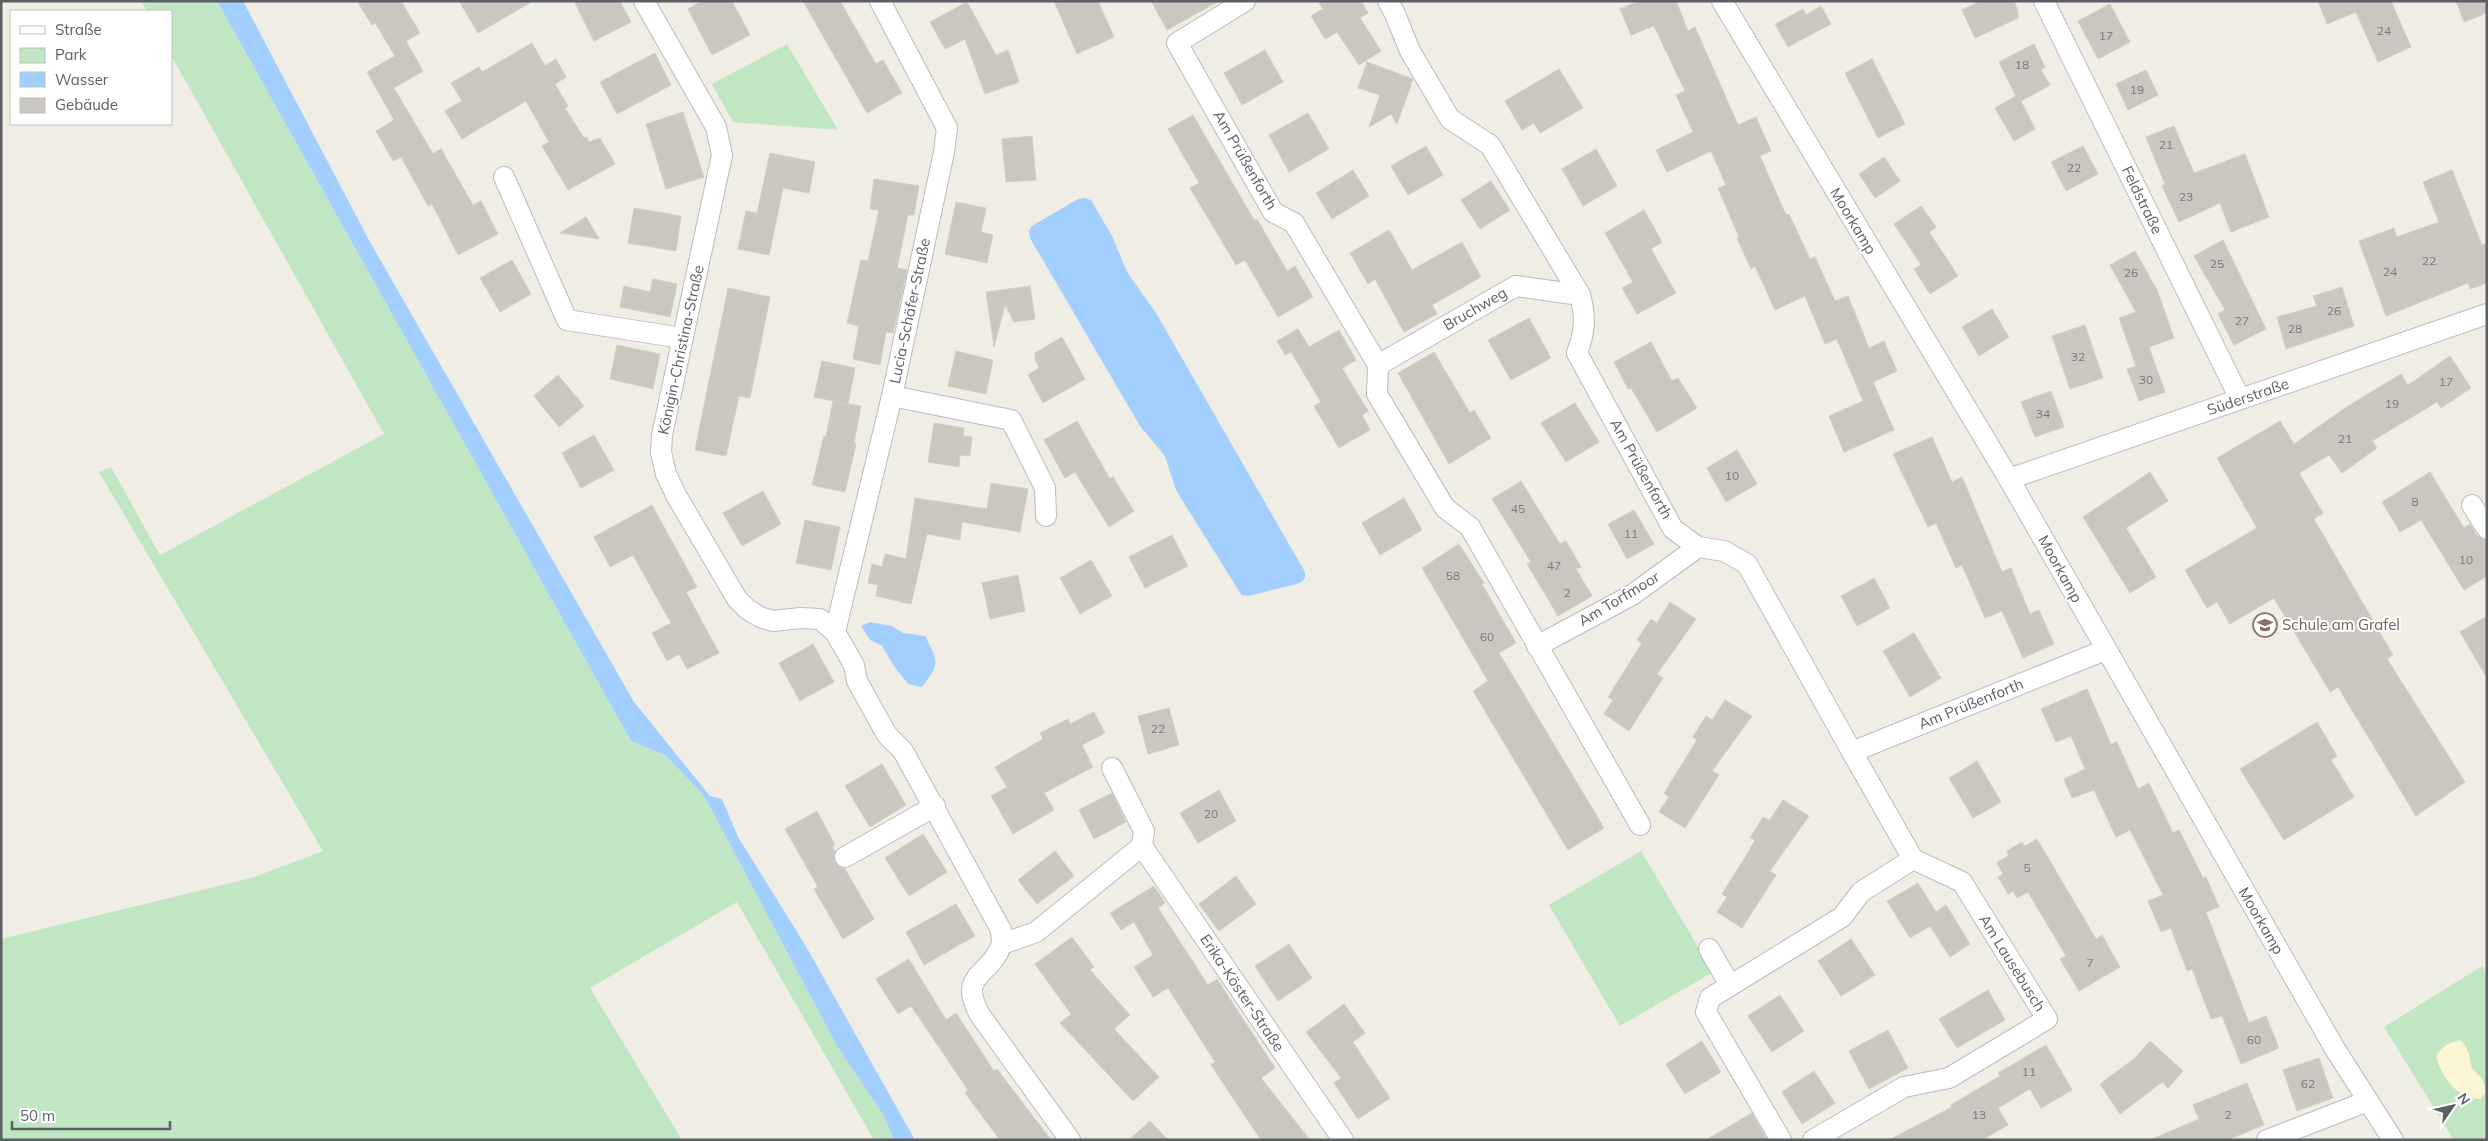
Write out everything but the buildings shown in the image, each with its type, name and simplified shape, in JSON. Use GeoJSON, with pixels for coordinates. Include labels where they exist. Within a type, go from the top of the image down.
{"type":"FeatureCollection","features":[{"type":"Feature","properties":{"kind":"street","name":"Königin-Christina-Straße"},"geometry":{"type":"LineString","coordinates":[[644,1],[716,128],[722,155],[662,435],[661,452],[666,474],[676,495],[737,598],[747,609],[773,621],[820,619],[835,632],[854,665],[857,681],[887,735],[903,751],[994,914],[1001,930],[1002,944]]}},
{"type":"Feature","properties":{"kind":"street","name":"Lucia-Schäfer-Straße"},"geometry":{"type":"LineString","coordinates":[[835,632],[892,396],[944,152],[947,128],[880,1]]}},
{"type":"Feature","properties":{"kind":"street","name":"Am Prüßenforth"},"geometry":{"type":"LineString","coordinates":[[1245,1],[1177,43],[1273,212],[1294,223],[1378,365]]}},
{"type":"Feature","properties":{"kind":"street","name":"Am Prüßenforth"},"geometry":{"type":"LineString","coordinates":[[1388,1],[1410,51],[1450,119],[1490,145],[1580,295],[1586,314],[1584,334],[1577,353],[1674,529],[1698,547],[1724,551],[1747,564],[1852,752],[2105,650]]}},
{"type":"Feature","properties":{"kind":"street","name":"Moorkamp"},"geometry":{"type":"LineString","coordinates":[[1722,1],[2009,479],[2105,650],[2335,1049],[2393,1140]]}},
{"type":"Feature","properties":{"kind":"street","name":"Feldstraße"},"geometry":{"type":"LineString","coordinates":[[2044,1],[2240,399]]}},
{"type":"Feature","properties":{"kind":"street"},"geometry":{"type":"LineString","coordinates":[[504,177],[567,320],[682,338]]}},
{"type":"Feature","properties":{"kind":"street","name":"Bruchweg"},"geometry":{"type":"LineString","coordinates":[[1378,365],[1516,286],[1580,295]]}},
{"type":"Feature","properties":{"kind":"street","name":"Süderstraße"},"geometry":{"type":"LineString","coordinates":[[2009,479],[2487,314]]}},
{"type":"Feature","properties":{"kind":"street"},"geometry":{"type":"LineString","coordinates":[[1378,365],[1377,394],[1445,508],[1470,527],[1640,825]]}},
{"type":"Feature","properties":{"kind":"street"},"geometry":{"type":"LineString","coordinates":[[892,396],[1011,420],[1045,488],[1046,516]]}},
{"type":"Feature","properties":{"kind":"street"},"geometry":{"type":"LineString","coordinates":[[2472,505],[2487,530]]}},
{"type":"Feature","properties":{"kind":"street","name":"Am Torfmoor"},"geometry":{"type":"LineString","coordinates":[[1537,646],[1632,595],[1698,547]]}},
{"type":"Feature","properties":{"kind":"street"},"geometry":{"type":"LineString","coordinates":[[1781,1140],[1706,1012],[1710,998],[1842,917],[1861,892],[1913,859],[1852,752]]}},
{"type":"Feature","properties":{"kind":"street","name":"Erika-Köster-Straße"},"geometry":{"type":"LineString","coordinates":[[1112,768],[1144,831],[1142,846],[1343,1140]]}},
{"type":"Feature","properties":{"kind":"street"},"geometry":{"type":"LineString","coordinates":[[846,857],[935,806]]}},
{"type":"Feature","properties":{"kind":"street"},"geometry":{"type":"LineString","coordinates":[[1070,1140],[980,1016],[972,1000],[973,984],[980,971],[995,957],[1002,944],[1036,932],[1142,846]]}},
{"type":"Feature","properties":{"kind":"street","name":"Am Lausebusch"},"geometry":{"type":"LineString","coordinates":[[1813,1140],[1904,1087],[1949,1078],[2046,1019],[1962,882],[1913,859]]}},
{"type":"Feature","properties":{"kind":"street"},"geometry":{"type":"LineString","coordinates":[[1709,949],[1730,986]]}},
{"type":"Feature","properties":{"kind":"street"},"geometry":{"type":"LineString","coordinates":[[2267,1140],[2368,1102]]}},
{"type":"Feature","properties":{"kind":"green space"},"geometry":{"type":"Polygon","coordinates":[[[141,1],[217,1],[631,741],[665,755],[698,789],[708,803],[837,1046],[884,1116],[894,1140],[874,1140],[737,902],[590,988],[682,1140],[1,1140],[1,939],[251,878],[323,851],[99,472],[111,467],[160,555],[384,434],[172,57],[172,10],[146,10],[141,1]]]}},
{"type":"Feature","properties":{"kind":"green space"},"geometry":{"type":"Polygon","coordinates":[[[787,44],[838,130],[733,122],[712,84],[787,44]]]}},
{"type":"Feature","properties":{"kind":"green space"},"geometry":{"type":"Polygon","coordinates":[[[1641,851],[1713,972],[1620,1026],[1549,905],[1641,851]]]}},
{"type":"Feature","properties":{"kind":"green space"},"geometry":{"type":"Polygon","coordinates":[[[2482,966],[2487,974],[2487,1140],[2454,1140],[2384,1027],[2482,966]]]}},
{"type":"Feature","properties":{"kind":"sand"},"geometry":{"type":"Polygon","coordinates":[[[2460,1040],[2467,1049],[2472,1069],[2484,1082],[2486,1093],[2480,1099],[2472,1099],[2458,1091],[2446,1078],[2438,1063],[2436,1056],[2441,1050],[2449,1044],[2460,1040]]]}},
{"type":"Feature","properties":{"kind":"water"},"geometry":{"type":"Polygon","coordinates":[[[217,1],[243,1],[370,242],[634,702],[710,796],[722,799],[738,837],[804,943],[915,1140],[894,1140],[884,1116],[837,1046],[708,803],[698,789],[665,755],[631,741],[217,1]]]}},
{"type":"Feature","properties":{"kind":"water"},"geometry":{"type":"Polygon","coordinates":[[[1078,199],[1091,200],[1112,236],[1127,272],[1156,313],[1305,572],[1305,578],[1300,583],[1248,596],[1242,595],[1176,490],[1165,456],[1140,426],[1030,238],[1029,231],[1032,226],[1078,199]]]}},
{"type":"Feature","properties":{"kind":"water"},"geometry":{"type":"Polygon","coordinates":[[[870,622],[892,626],[903,633],[925,636],[933,651],[936,662],[935,667],[922,687],[908,684],[882,646],[870,640],[861,626],[870,622]]]}},
{"type":"Feature","properties":{"kind":"place","name":"Schule am Grafel"},"geometry":{"type":"Point","coordinates":[2265,625]}}]}
